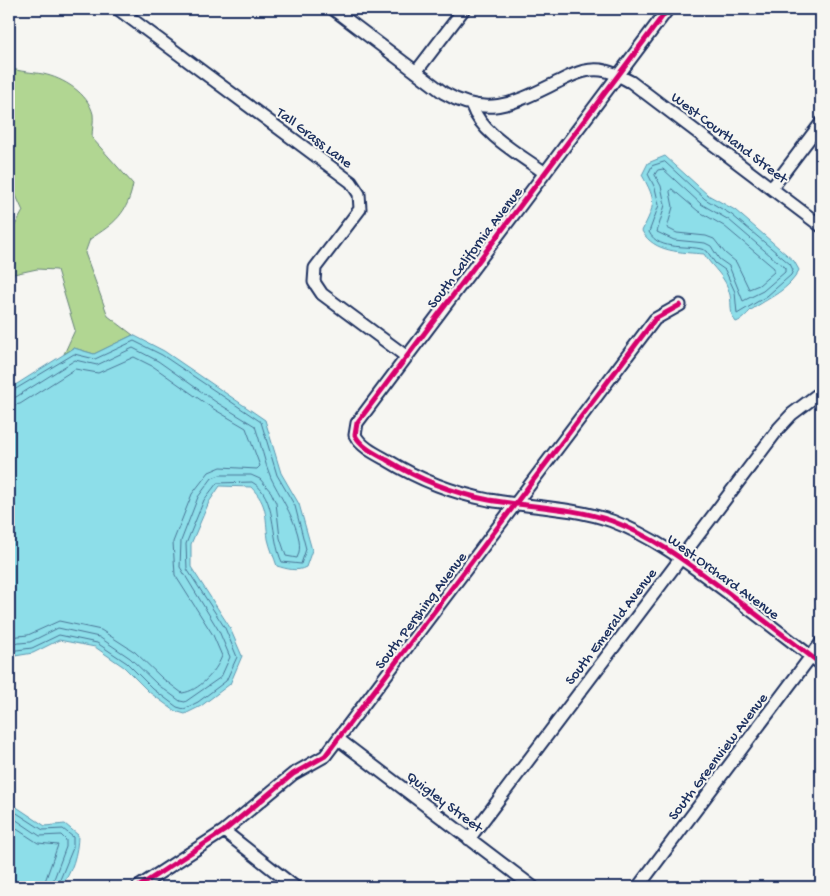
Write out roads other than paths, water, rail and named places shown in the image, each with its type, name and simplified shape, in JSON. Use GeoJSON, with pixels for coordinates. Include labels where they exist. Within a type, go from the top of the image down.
{"type":"FeatureCollection","features":[{"type":"Feature","properties":{"kind":"street","name":"Tall Grass Lane"},"geometry":{"type":"LineString","coordinates":[[118,9],[351,182],[359,194],[360,209],[315,268],[314,282],[322,294],[407,357]]}},
{"type":"Feature","properties":{"kind":"street"},"geometry":{"type":"LineString","coordinates":[[333,9],[444,93],[459,102],[472,106],[497,108],[519,101],[577,73],[588,70],[606,71],[618,75]]}},
{"type":"Feature","properties":{"kind":"street"},"geometry":{"type":"LineString","coordinates":[[416,72],[464,9]]}},
{"type":"Feature","properties":{"kind":"street","name":"South California Avenue"},"geometry":{"type":"LineString","coordinates":[[354,435],[357,423],[668,9]]}},
{"type":"Feature","properties":{"kind":"street","name":"West Courtland Street"},"geometry":{"type":"LineString","coordinates":[[618,75],[631,82],[821,226]]}},
{"type":"Feature","properties":{"kind":"street"},"geometry":{"type":"LineString","coordinates":[[472,106],[476,116],[494,135],[545,173]]}},
{"type":"Feature","properties":{"kind":"street"},"geometry":{"type":"LineString","coordinates":[[772,188],[821,123]]}},
{"type":"Feature","properties":{"kind":"street","name":"South Pershing Avenue"},"geometry":{"type":"LineString","coordinates":[[138,887],[224,831],[293,774],[325,756],[655,319],[680,305]]}},
{"type":"Feature","properties":{"kind":"street","name":"South Emerald Avenue"},"geometry":{"type":"LineString","coordinates":[[469,839],[779,428],[792,414],[821,392]]}},
{"type":"Feature","properties":{"kind":"street","name":"West Orchard Avenue"},"geometry":{"type":"LineString","coordinates":[[354,435],[372,451],[430,482],[481,498],[568,510],[612,522],[653,540],[680,557],[821,664]]}},
{"type":"Feature","properties":{"kind":"street","name":"South Greenview Avenue"},"geometry":{"type":"LineString","coordinates":[[638,887],[821,643]]}},
{"type":"Feature","properties":{"kind":"street","name":"Quigley Street"},"geometry":{"type":"LineString","coordinates":[[338,739],[533,887]]}},
{"type":"Feature","properties":{"kind":"street"},"geometry":{"type":"LineString","coordinates":[[224,831],[295,887]]}},
{"type":"Feature","properties":{"kind":"water"},"geometry":{"type":"Polygon","coordinates":[[[665,156],[708,195],[735,210],[794,261],[799,270],[790,283],[778,293],[736,322],[732,316],[730,295],[726,283],[704,254],[669,250],[654,244],[642,231],[652,209],[652,197],[642,175],[648,163],[665,156]]]}},
{"type":"Feature","properties":{"kind":"water"},"geometry":{"type":"Polygon","coordinates":[[[133,335],[164,351],[265,420],[281,473],[299,504],[312,550],[306,567],[303,569],[296,570],[277,566],[268,539],[265,511],[256,493],[251,487],[220,486],[209,502],[191,544],[191,567],[229,626],[242,656],[230,684],[201,706],[185,714],[175,711],[149,692],[124,667],[95,647],[59,640],[33,653],[9,657],[9,389],[74,348],[94,354],[133,335]]]}},
{"type":"Feature","properties":{"kind":"water"},"geometry":{"type":"Polygon","coordinates":[[[9,802],[45,826],[65,824],[78,835],[74,863],[60,887],[9,887],[9,802]]]}}]}
